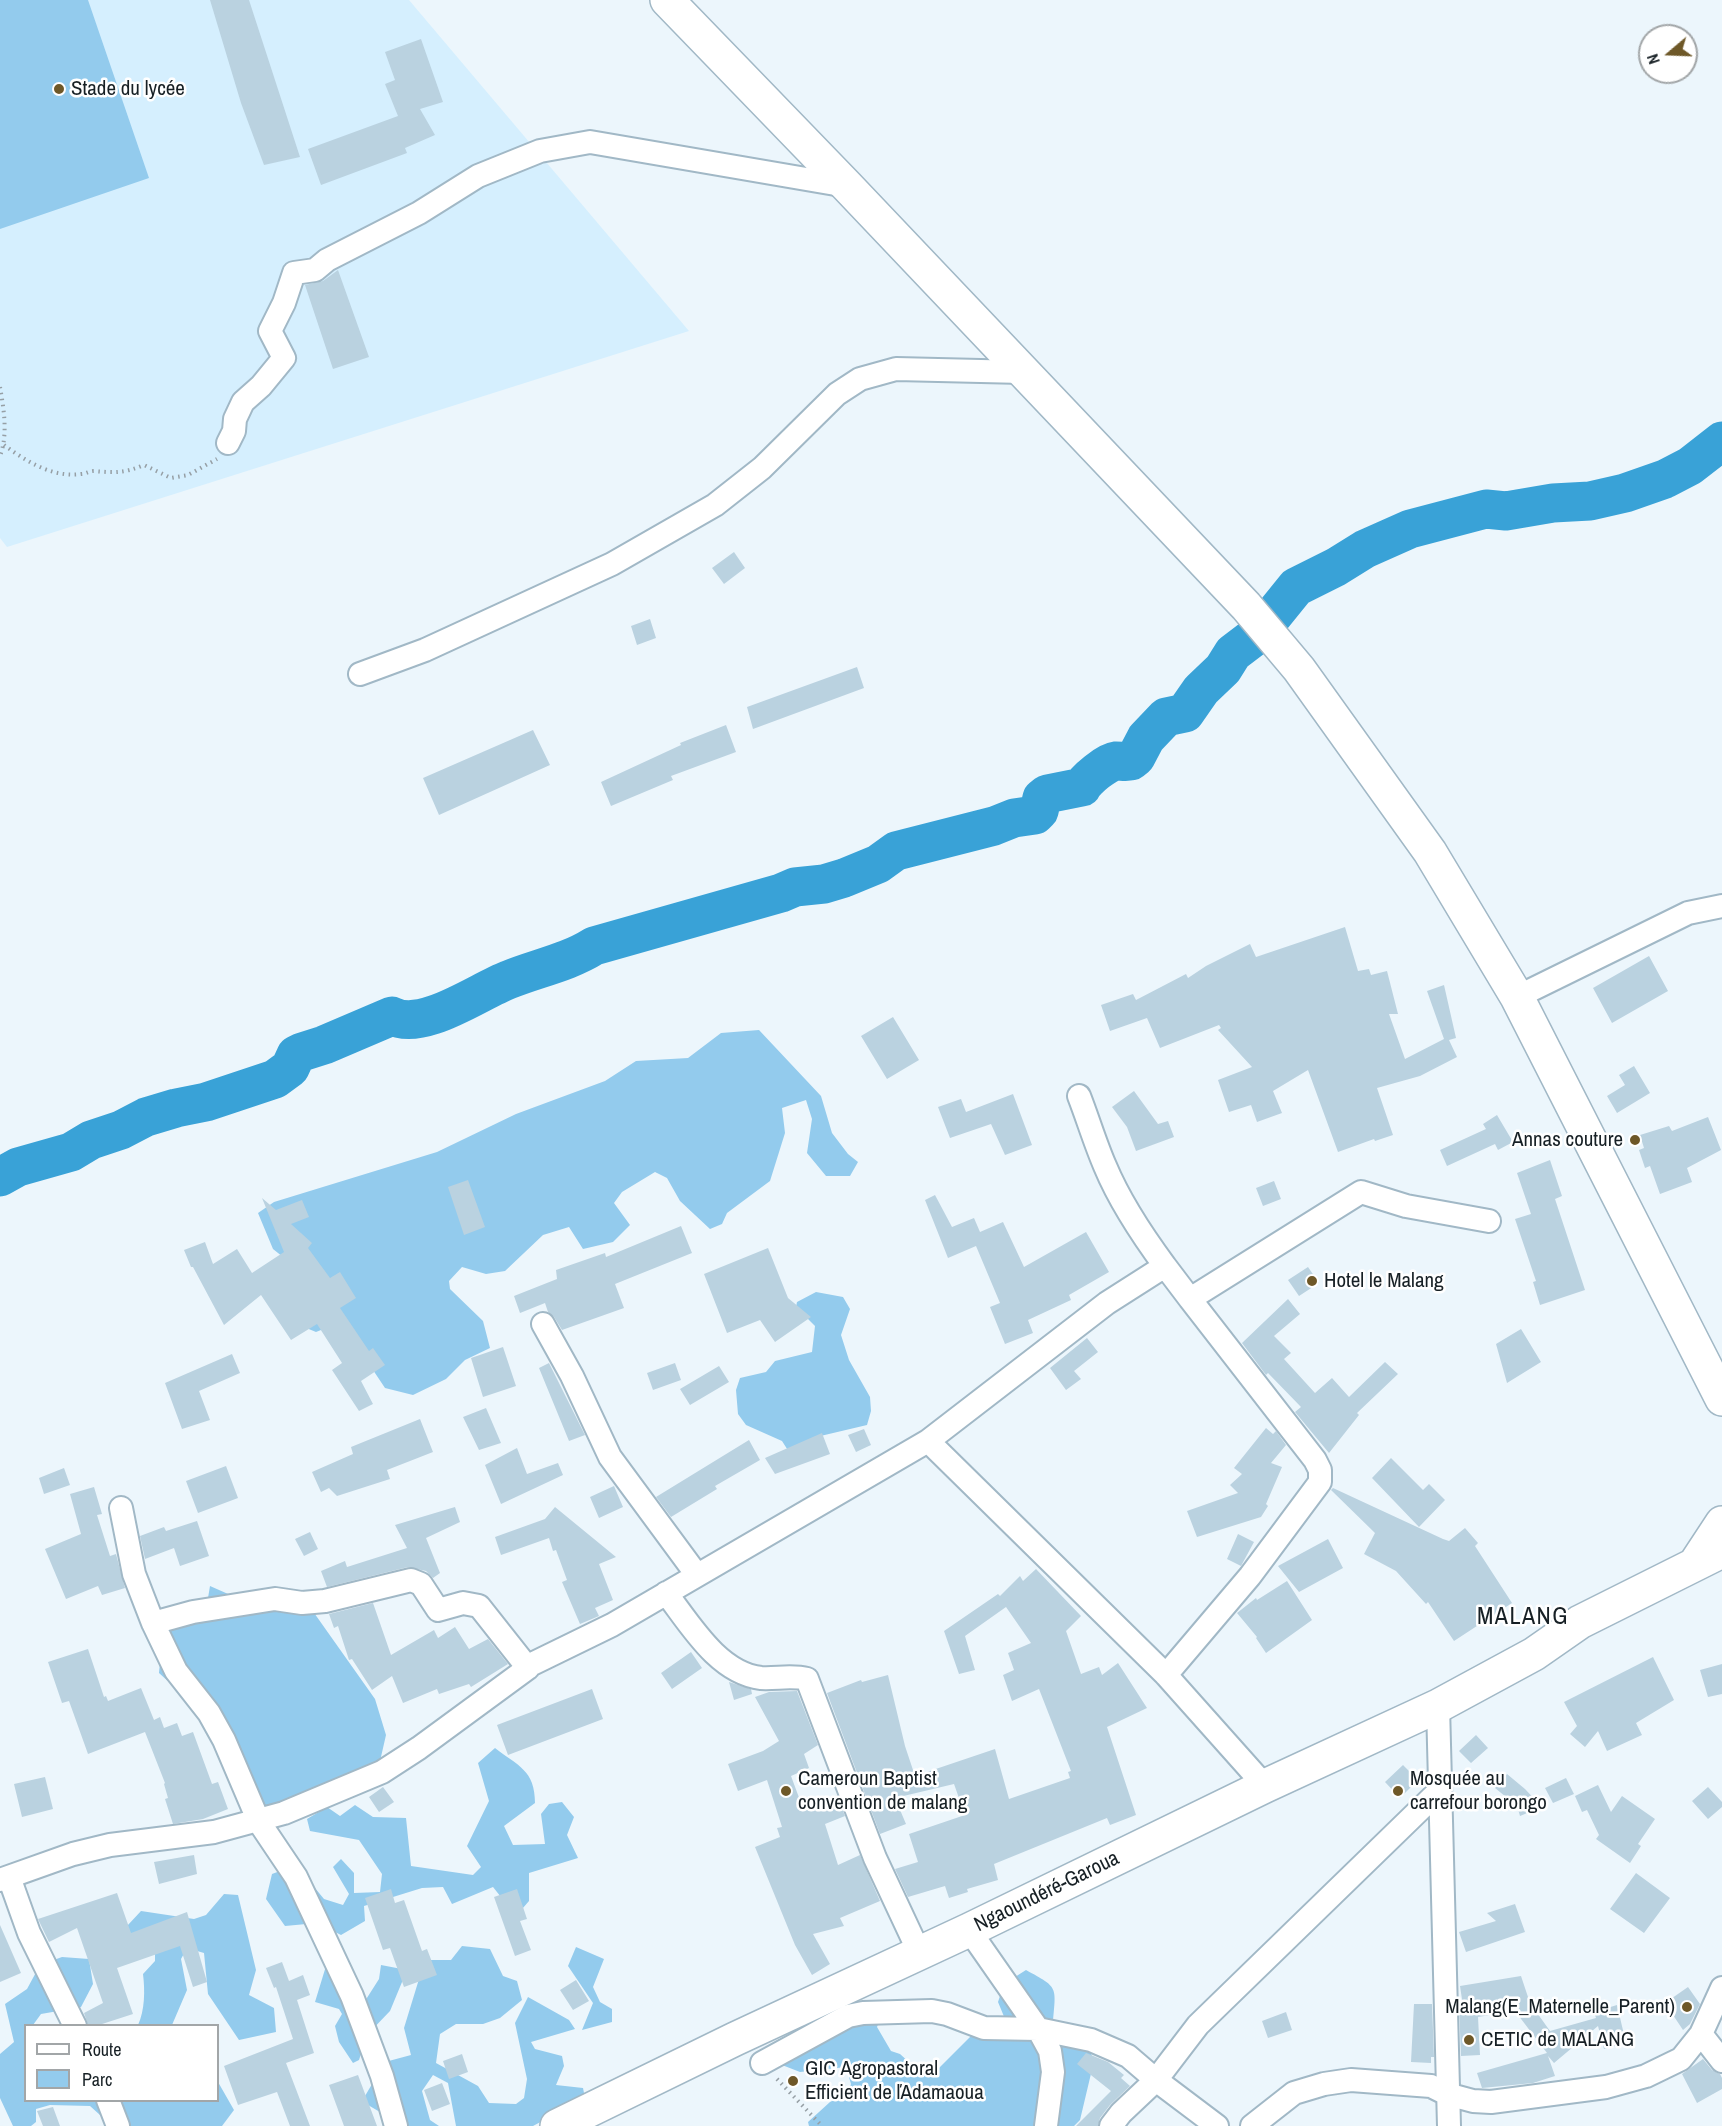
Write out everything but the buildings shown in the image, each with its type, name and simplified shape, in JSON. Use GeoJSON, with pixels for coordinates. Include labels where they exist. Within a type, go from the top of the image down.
{"type":"FeatureCollection","features":[{"type":"Feature","properties":{"kind":"highway"},"geometry":{"type":"LineString","coordinates":[[667,0],[1246,606],[1299,669],[1430,852],[1517,997],[1722,1399]]}},
{"type":"Feature","properties":{"kind":"highway"},"geometry":{"type":"LineString","coordinates":[[1713,1562],[1722,1523]]}},
{"type":"Feature","properties":{"kind":"highway","name":"Ngaoundéré-Garoua"},"geometry":{"type":"LineString","coordinates":[[557,2126],[1265,1786],[1438,1706],[1534,1654],[1587,1636],[1713,1562]]}},
{"type":"Feature","properties":{"kind":"street"},"geometry":{"type":"LineString","coordinates":[[228,443],[243,402],[261,386],[284,358],[270,331],[284,303],[294,273],[315,270],[327,260],[419,213],[478,176],[540,150],[590,142],[847,186]]}},
{"type":"Feature","properties":{"kind":"street"},"geometry":{"type":"LineString","coordinates":[[360,674],[425,650],[612,564],[706,510],[762,468],[837,394],[860,380],[896,369],[1023,372]]}},
{"type":"Feature","properties":{"kind":"street"},"geometry":{"type":"LineString","coordinates":[[1517,997],[1688,913],[1722,906]]}},
{"type":"Feature","properties":{"kind":"street"},"geometry":{"type":"LineString","coordinates":[[1080,1096],[1109,1174],[1141,1234],[1315,1460],[1320,1470],[1320,1482],[1250,1576],[1166,1675]]}},
{"type":"Feature","properties":{"kind":"street"},"geometry":{"type":"LineString","coordinates":[[1190,1299],[1361,1192],[1407,1206],[1490,1221]]}},
{"type":"Feature","properties":{"kind":"street"},"geometry":{"type":"LineString","coordinates":[[75,2024],[4,1879],[73,1854],[110,1845],[214,1832],[259,1822],[382,1772],[419,1748],[528,1666],[612,1625],[928,1441],[1107,1303],[1165,1266]]}},
{"type":"Feature","properties":{"kind":"street"},"geometry":{"type":"LineString","coordinates":[[543,1324],[576,1383],[610,1457],[697,1575]]}},
{"type":"Feature","properties":{"kind":"street"},"geometry":{"type":"LineString","coordinates":[[928,1441],[1166,1675],[1265,1786]]}},
{"type":"Feature","properties":{"kind":"street"},"geometry":{"type":"LineString","coordinates":[[121,1508],[134,1574],[153,1623],[176,1671],[209,1713],[224,1740],[259,1822],[296,1877],[352,1996],[382,2076],[396,2126]]}},
{"type":"Feature","properties":{"kind":"street"},"geometry":{"type":"LineString","coordinates":[[153,1623],[193,1612],[275,1599],[302,1603],[325,1601],[411,1580],[421,1584],[438,1610],[463,1603],[479,1606],[528,1668]]}},
{"type":"Feature","properties":{"kind":"street"},"geometry":{"type":"LineString","coordinates":[[666,1593],[702,1640],[723,1661],[742,1673],[761,1678],[801,1677],[807,1679],[875,1858],[919,1952]]}},
{"type":"Feature","properties":{"kind":"street"},"geometry":{"type":"LineString","coordinates":[[1438,1706],[1449,2126]]}},
{"type":"Feature","properties":{"kind":"street"},"geometry":{"type":"LineString","coordinates":[[1111,2126],[1121,2113],[1156,2080],[1197,2025],[1440,1790]]}},
{"type":"Feature","properties":{"kind":"street"},"geometry":{"type":"LineString","coordinates":[[969,1930],[1050,2051],[1053,2072],[1046,2126]]}},
{"type":"Feature","properties":{"kind":"street"},"geometry":{"type":"LineString","coordinates":[[1258,2124],[1276,2106],[1294,2093],[1324,2084],[1351,2080],[1431,2086],[1447,2094],[1473,2101],[1491,2102],[1606,2086],[1646,2076],[1681,2059],[1701,2034],[1722,1988]]}},
{"type":"Feature","properties":{"kind":"street"},"geometry":{"type":"LineString","coordinates":[[762,2063],[822,2028],[848,2016],[863,2013],[932,2011],[947,2014],[984,2028],[1038,2030],[1091,2040],[1111,2048],[1128,2056],[1217,2126]]}},
{"type":"Feature","properties":{"kind":"street"},"geometry":{"type":"LineString","coordinates":[[1701,2034],[1722,2061]]}},
{"type":"Feature","properties":{"kind":"street"},"geometry":{"type":"LineString","coordinates":[[109,2102],[118,2126]]}},
{"type":"Feature","properties":{"kind":"path"},"geometry":{"type":"LineString","coordinates":[[0,387],[4,408],[4,445],[0,456]]}},
{"type":"Feature","properties":{"kind":"path"},"geometry":{"type":"LineString","coordinates":[[4,445],[41,469],[82,474],[91,471],[128,472],[144,465],[171,478],[188,475],[215,461],[228,443]]}},
{"type":"Feature","properties":{"kind":"path"},"geometry":{"type":"LineString","coordinates":[[762,2063],[822,2126]]}},
{"type":"Feature","properties":{"kind":"shaded area"},"geometry":{"type":"Polygon","coordinates":[[[0,0],[409,0],[689,331],[7,547],[0,538],[0,0]]]}},
{"type":"Feature","properties":{"kind":"green space","name":"Stade du lycée"},"geometry":{"type":"Polygon","coordinates":[[[0,0],[88,0],[149,178],[0,229],[0,0]]]}},
{"type":"Feature","properties":{"kind":"green space"},"geometry":{"type":"Polygon","coordinates":[[[759,1030],[821,1096],[832,1133],[848,1154],[858,1162],[850,1176],[826,1176],[807,1153],[812,1119],[806,1100],[782,1108],[785,1133],[770,1181],[727,1213],[722,1224],[710,1229],[680,1201],[667,1178],[655,1172],[622,1192],[614,1203],[630,1225],[613,1242],[583,1249],[569,1227],[543,1235],[505,1271],[486,1274],[462,1267],[449,1281],[450,1289],[483,1321],[490,1348],[465,1360],[446,1379],[413,1395],[385,1388],[341,1322],[316,1332],[299,1325],[283,1257],[273,1249],[258,1213],[274,1202],[437,1152],[516,1114],[605,1081],[636,1061],[688,1058],[721,1033],[759,1030]]]}},
{"type":"Feature","properties":{"kind":"green space"},"geometry":{"type":"Polygon","coordinates":[[[816,1292],[843,1297],[850,1309],[841,1335],[849,1360],[870,1397],[871,1411],[867,1425],[812,1438],[789,1452],[782,1441],[746,1425],[738,1414],[736,1390],[740,1378],[766,1372],[775,1361],[812,1352],[815,1326],[796,1307],[797,1302],[816,1292]]]}},
{"type":"Feature","properties":{"kind":"green space"},"geometry":{"type":"Polygon","coordinates":[[[210,1586],[244,1601],[300,1593],[375,1699],[386,1735],[378,1770],[262,1830],[203,1713],[159,1673],[163,1645],[170,1629],[182,1617],[207,1604],[210,1586]]]}},
{"type":"Feature","properties":{"kind":"green space"},"geometry":{"type":"Polygon","coordinates":[[[495,1748],[524,1770],[532,1783],[534,1792],[535,1803],[504,1826],[513,1845],[545,1844],[541,1814],[549,1804],[562,1802],[574,1817],[567,1835],[578,1858],[529,1873],[529,1901],[516,1916],[493,1887],[452,1904],[443,1887],[422,1888],[364,1906],[365,1921],[341,1935],[317,1923],[285,1926],[266,1899],[272,1874],[296,1865],[324,1899],[343,1905],[349,1894],[333,1867],[341,1859],[354,1873],[354,1893],[380,1892],[382,1874],[359,1840],[310,1831],[307,1819],[327,1807],[340,1816],[355,1805],[373,1817],[406,1818],[411,1866],[473,1875],[481,1867],[467,1846],[489,1801],[478,1763],[495,1748]]]}},
{"type":"Feature","properties":{"kind":"green space"},"geometry":{"type":"Polygon","coordinates":[[[224,1894],[238,1895],[256,1970],[249,1995],[274,2008],[276,2032],[239,2040],[208,1994],[204,1953],[187,1948],[181,1959],[187,1990],[172,2024],[138,2024],[144,2000],[143,1974],[155,1961],[155,1948],[114,1940],[141,1911],[194,1919],[206,1915],[224,1894]]]}},
{"type":"Feature","properties":{"kind":"green space"},"geometry":{"type":"Polygon","coordinates":[[[462,1946],[490,1949],[503,1976],[517,1981],[522,2000],[500,2018],[483,2024],[456,2024],[440,2034],[436,2063],[478,2086],[489,2103],[516,2104],[524,2098],[527,2079],[515,2023],[528,1997],[569,2020],[575,2029],[531,2042],[535,2049],[562,2056],[564,2066],[556,2085],[583,2088],[585,2098],[533,2126],[456,2126],[448,2083],[433,2075],[422,2091],[430,2120],[439,2126],[388,2126],[385,2115],[368,2105],[365,2096],[385,2062],[411,2055],[404,2028],[423,1966],[431,1960],[451,1960],[462,1946]]]}},
{"type":"Feature","properties":{"kind":"green space"},"geometry":{"type":"Polygon","coordinates":[[[576,1947],[604,1959],[593,1987],[600,2002],[612,2009],[612,2022],[582,2030],[593,2003],[568,1966],[576,1947]]]}},
{"type":"Feature","properties":{"kind":"green space"},"geometry":{"type":"Polygon","coordinates":[[[62,1957],[89,1959],[93,1984],[81,2007],[41,2014],[34,2024],[24,2024],[24,2102],[219,2102],[219,2084],[234,2110],[222,2126],[110,2126],[90,2106],[50,2105],[36,2109],[36,2122],[31,2126],[13,2126],[0,2098],[0,2054],[14,2042],[5,2004],[27,1989],[40,1965],[62,1957]]]}},
{"type":"Feature","properties":{"kind":"green space"},"geometry":{"type":"Polygon","coordinates":[[[381,1965],[407,1970],[390,2011],[367,2035],[359,2060],[353,2063],[339,2042],[335,2026],[342,2014],[339,2009],[315,2002],[326,1966],[365,2001],[379,1979],[381,1965]]]}},
{"type":"Feature","properties":{"kind":"green space"},"geometry":{"type":"Polygon","coordinates":[[[1026,1970],[1045,1981],[1053,1989],[1055,2002],[1053,2023],[1090,2051],[1094,2061],[1080,2120],[1074,2126],[809,2126],[808,2122],[830,2102],[847,2094],[851,2084],[846,2067],[800,2072],[782,2065],[796,2044],[882,2014],[877,2027],[891,2051],[900,2054],[921,2073],[938,2069],[971,2036],[1010,2031],[998,2002],[1004,1984],[1026,1970]]]}},
{"type":"Feature","properties":{"kind":"waterway"},"geometry":{"type":"LineString","coordinates":[[0,1177],[18,1167],[71,1152],[91,1140],[121,1130],[146,1117],[206,1102],[275,1079],[290,1068],[296,1055],[392,1016],[419,1019],[435,1015],[496,985],[563,961],[594,946],[781,893],[795,887],[824,884],[878,864],[896,851],[994,826],[1014,818],[1035,815],[1039,811],[1042,798],[1047,794],[1082,787],[1107,764],[1116,761],[1131,761],[1136,757],[1146,738],[1166,717],[1185,713],[1201,690],[1223,669],[1233,653],[1258,634],[1296,587],[1365,549],[1410,529],[1486,509],[1506,511],[1553,503],[1590,501],[1625,493],[1665,479],[1690,466],[1722,441]]}},
{"type":"Feature","properties":{"kind":"place","name":"Stade du lycée"},"geometry":{"type":"Point","coordinates":[59,89]}},
{"type":"Feature","properties":{"kind":"place","name":"Annas couture"},"geometry":{"type":"Point","coordinates":[1635,1140]}},
{"type":"Feature","properties":{"kind":"place","name":"Hotel le Malang"},"geometry":{"type":"Point","coordinates":[1312,1281]}},
{"type":"Feature","properties":{"kind":"place","name":"Cameroun Baptist convention de malang"},"geometry":{"type":"Point","coordinates":[786,1791]}},
{"type":"Feature","properties":{"kind":"place","name":"Mosquée au carrefour borongo"},"geometry":{"type":"Point","coordinates":[1398,1791]}},
{"type":"Feature","properties":{"kind":"place","name":"Malang(E_Maternelle_Parent)"},"geometry":{"type":"Point","coordinates":[1687,2007]}},
{"type":"Feature","properties":{"kind":"place","name":"CETIC de MALANG"},"geometry":{"type":"Point","coordinates":[1469,2040]}},
{"type":"Feature","properties":{"kind":"place","name":"GIC Agropastoral Efficient de ľAdamaoua"},"geometry":{"type":"Point","coordinates":[793,2081]}},
{"type":"Feature","properties":{"kind":"district","name":"MALANG"},"geometry":{"type":"Point","coordinates":[1523,1618]}}]}
